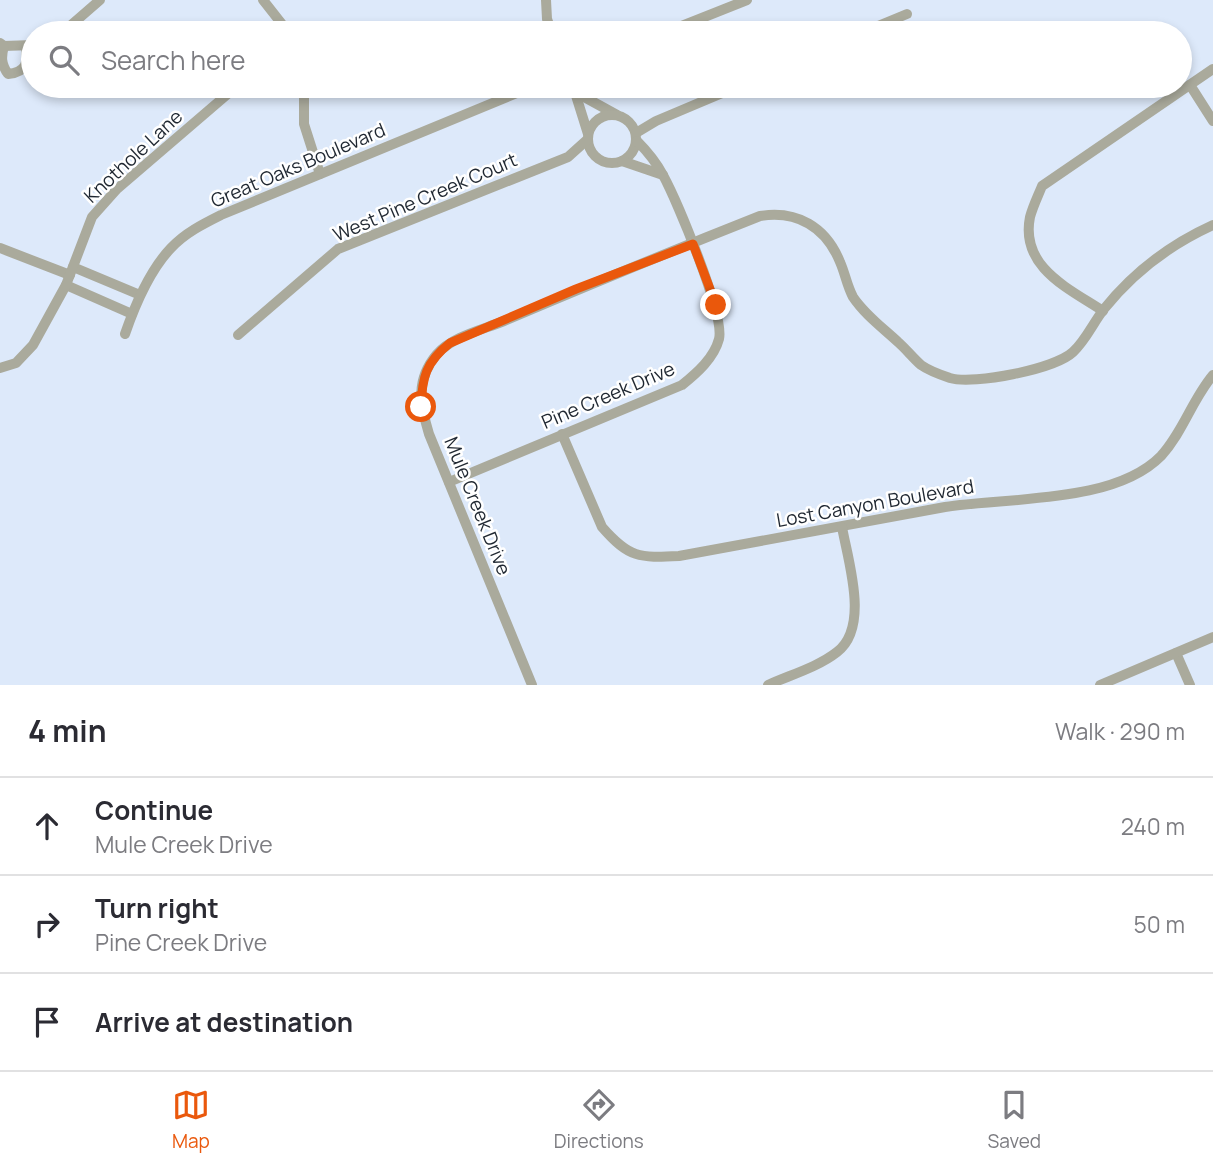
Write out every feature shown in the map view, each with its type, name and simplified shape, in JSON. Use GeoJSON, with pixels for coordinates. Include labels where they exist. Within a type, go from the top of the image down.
{"type":"FeatureCollection","features":[{"type":"Feature","properties":{"kind":"street"},"geometry":{"type":"LineString","coordinates":[[76,21],[100,0]]}},
{"type":"Feature","properties":{"kind":"street"},"geometry":{"type":"LineString","coordinates":[[263,0],[280,21]]}},
{"type":"Feature","properties":{"kind":"street"},"geometry":{"type":"LineString","coordinates":[[546,0],[548,21]]}},
{"type":"Feature","properties":{"kind":"street"},"geometry":{"type":"LineString","coordinates":[[694,21],[747,0]]}},
{"type":"Feature","properties":{"kind":"street"},"geometry":{"type":"LineString","coordinates":[[890,21],[907,14]]}},
{"type":"Feature","properties":{"kind":"street"},"geometry":{"type":"LineString","coordinates":[[21,45],[2,44],[1,56],[2,66],[8,74],[21,70]]}},
{"type":"Feature","properties":{"kind":"street"},"geometry":{"type":"LineString","coordinates":[[1192,84],[1213,69]]}},
{"type":"Feature","properties":{"kind":"street"},"geometry":{"type":"LineString","coordinates":[[1192,88],[1213,121]]}},
{"type":"Feature","properties":{"kind":"street","name":"Knothole Lane"},"geometry":{"type":"LineString","coordinates":[[0,368],[16,363],[33,345],[70,276],[92,217],[117,189],[223,98]]}},
{"type":"Feature","properties":{"kind":"street"},"geometry":{"type":"LineString","coordinates":[[304,98],[304,124],[320,174]]}},
{"type":"Feature","properties":{"kind":"street","name":"Great Oaks Boulevard"},"geometry":{"type":"LineString","coordinates":[[125,334],[141,295],[170,248],[195,228],[505,98]]}},
{"type":"Feature","properties":{"kind":"street"},"geometry":{"type":"LineString","coordinates":[[577,98],[595,156],[608,163],[622,161],[663,175]]}},
{"type":"Feature","properties":{"kind":"street"},"geometry":{"type":"LineString","coordinates":[[589,98],[622,117],[636,137]]}},
{"type":"Feature","properties":{"kind":"street"},"geometry":{"type":"LineString","coordinates":[[622,161],[633,151],[636,137],[656,121],[711,98]]}},
{"type":"Feature","properties":{"kind":"street"},"geometry":{"type":"LineString","coordinates":[[1103,311],[1047,274],[1039,264],[1029,228],[1033,209],[1042,186],[1171,98]]}},
{"type":"Feature","properties":{"kind":"street"},"geometry":{"type":"LineString","coordinates":[[588,136],[591,127],[602,117],[656,121]]}},
{"type":"Feature","properties":{"kind":"street","name":"West Pine Creek Court"},"geometry":{"type":"LineString","coordinates":[[568,157],[588,136]]}},
{"type":"Feature","properties":{"kind":"street","name":"Pine Creek Drive"},"geometry":{"type":"LineString","coordinates":[[449,482],[682,385],[701,369],[715,350],[720,337],[717,313],[693,244],[663,175],[636,137]]}},
{"type":"Feature","properties":{"kind":"street","name":"West Pine Creek Court"},"geometry":{"type":"LineString","coordinates":[[238,335],[338,249],[568,157],[595,156]]}},
{"type":"Feature","properties":{"kind":"street","name":"Mule Creek Drive"},"geometry":{"type":"LineString","coordinates":[[532,685],[421,407],[422,383],[430,364],[450,343],[576,289],[760,216],[785,215],[807,222],[827,238],[839,258],[853,296],[870,316],[923,366],[952,379],[980,379],[1039,369],[1059,362],[1073,352],[1103,311],[1146,266],[1197,232],[1213,225]]}},
{"type":"Feature","properties":{"kind":"street"},"geometry":{"type":"LineString","coordinates":[[0,248],[70,276],[141,295]]}},
{"type":"Feature","properties":{"kind":"street"},"geometry":{"type":"LineString","coordinates":[[70,276],[132,314]]}},
{"type":"Feature","properties":{"kind":"street","name":"Lost Canyon Boulevard"},"geometry":{"type":"LineString","coordinates":[[562,434],[602,527],[623,549],[643,557],[679,556],[985,501],[1013,501],[1075,494],[1114,484],[1140,473],[1160,456],[1181,430],[1200,391],[1213,375]]}},
{"type":"Feature","properties":{"kind":"street"},"geometry":{"type":"LineString","coordinates":[[768,685],[830,657],[847,641],[855,621],[855,596],[842,527]]}},
{"type":"Feature","properties":{"kind":"street"},"geometry":{"type":"LineString","coordinates":[[1100,685],[1213,637]]}},
{"type":"Feature","properties":{"kind":"street"},"geometry":{"type":"LineString","coordinates":[[1176,653],[1190,685]]}},
{"type":"Feature","properties":{"kind":"route"},"geometry":{"type":"LineString","coordinates":[[421,407],[422,383],[430,364],[450,343],[576,289],[693,244],[716,305]]}}]}
